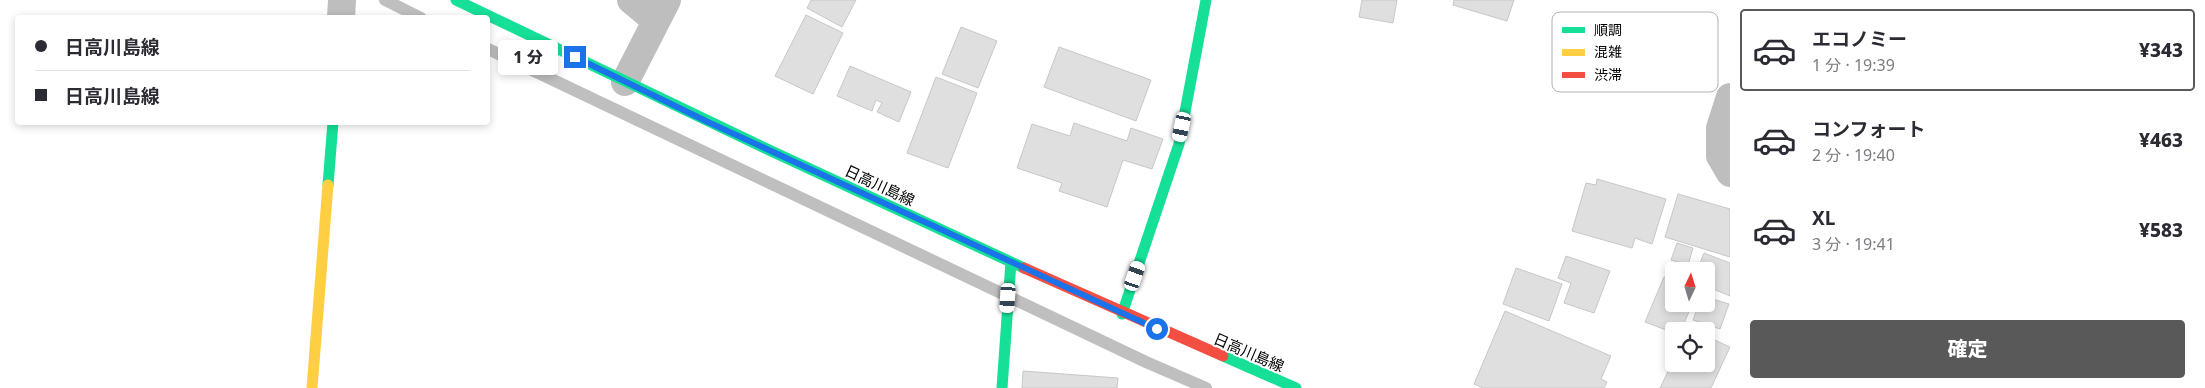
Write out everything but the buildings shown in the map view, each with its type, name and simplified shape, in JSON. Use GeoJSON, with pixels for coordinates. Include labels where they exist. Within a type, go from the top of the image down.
{"type":"FeatureCollection","features":[{"type":"Feature","properties":{"kind":"main road","name":"日高川島線"},"geometry":{"type":"LineString","coordinates":[[456,0],[487,15]]}},
{"type":"Feature","properties":{"kind":"main road"},"geometry":{"type":"LineString","coordinates":[[1122,314],[1179,144],[1206,0]]}},
{"type":"Feature","properties":{"kind":"main road","name":"日高川島線"},"geometry":{"type":"LineString","coordinates":[[490,16],[625,82],[1122,314],[1296,388]]}},
{"type":"Feature","properties":{"kind":"main road"},"geometry":{"type":"LineString","coordinates":[[312,388],[333,125]]}},
{"type":"Feature","properties":{"kind":"main road"},"geometry":{"type":"LineString","coordinates":[[1002,388],[1011,262]]}},
{"type":"Feature","properties":{"kind":"street"},"geometry":{"type":"LineString","coordinates":[[341,15],[342,0]]}},
{"type":"Feature","properties":{"kind":"street"},"geometry":{"type":"LineString","coordinates":[[625,82],[661,10],[631,0]]}},
{"type":"Feature","properties":{"kind":"street"},"geometry":{"type":"LineString","coordinates":[[1730,97],[1720,128],[1720,156],[1730,173]]}},
{"type":"Feature","properties":{"kind":"waterway"},"geometry":{"type":"LineString","coordinates":[[385,0],[415,15]]}},
{"type":"Feature","properties":{"kind":"waterway"},"geometry":{"type":"LineString","coordinates":[[490,50],[1146,362],[1206,388]]}},
{"type":"Feature","properties":{"kind":"traffic: fast"},"geometry":{"type":"LineString","coordinates":[[456,0],[487,15]]}},
{"type":"Feature","properties":{"kind":"traffic: fast"},"geometry":{"type":"LineString","coordinates":[[1122,314],[1179,144],[1206,0]]}},
{"type":"Feature","properties":{"kind":"traffic: fast"},"geometry":{"type":"LineString","coordinates":[[490,16],[769,150],[1024,268]]}},
{"type":"Feature","properties":{"kind":"traffic: fast"},"geometry":{"type":"LineString","coordinates":[[328,185],[333,125]]}},
{"type":"Feature","properties":{"kind":"traffic: fast"},"geometry":{"type":"LineString","coordinates":[[1002,388],[1011,262]]}},
{"type":"Feature","properties":{"kind":"traffic: fast"},"geometry":{"type":"LineString","coordinates":[[1223,356],[1296,388]]}},
{"type":"Feature","properties":{"kind":"traffic: slow"},"geometry":{"type":"LineString","coordinates":[[312,388],[328,185]]}},
{"type":"Feature","properties":{"kind":"traffic: jam"},"geometry":{"type":"LineString","coordinates":[[1024,268],[1223,356]]}},
{"type":"Feature","properties":{"kind":"route"},"geometry":{"type":"LineString","coordinates":[[575,57],[708,122],[1157,329]]}}]}
